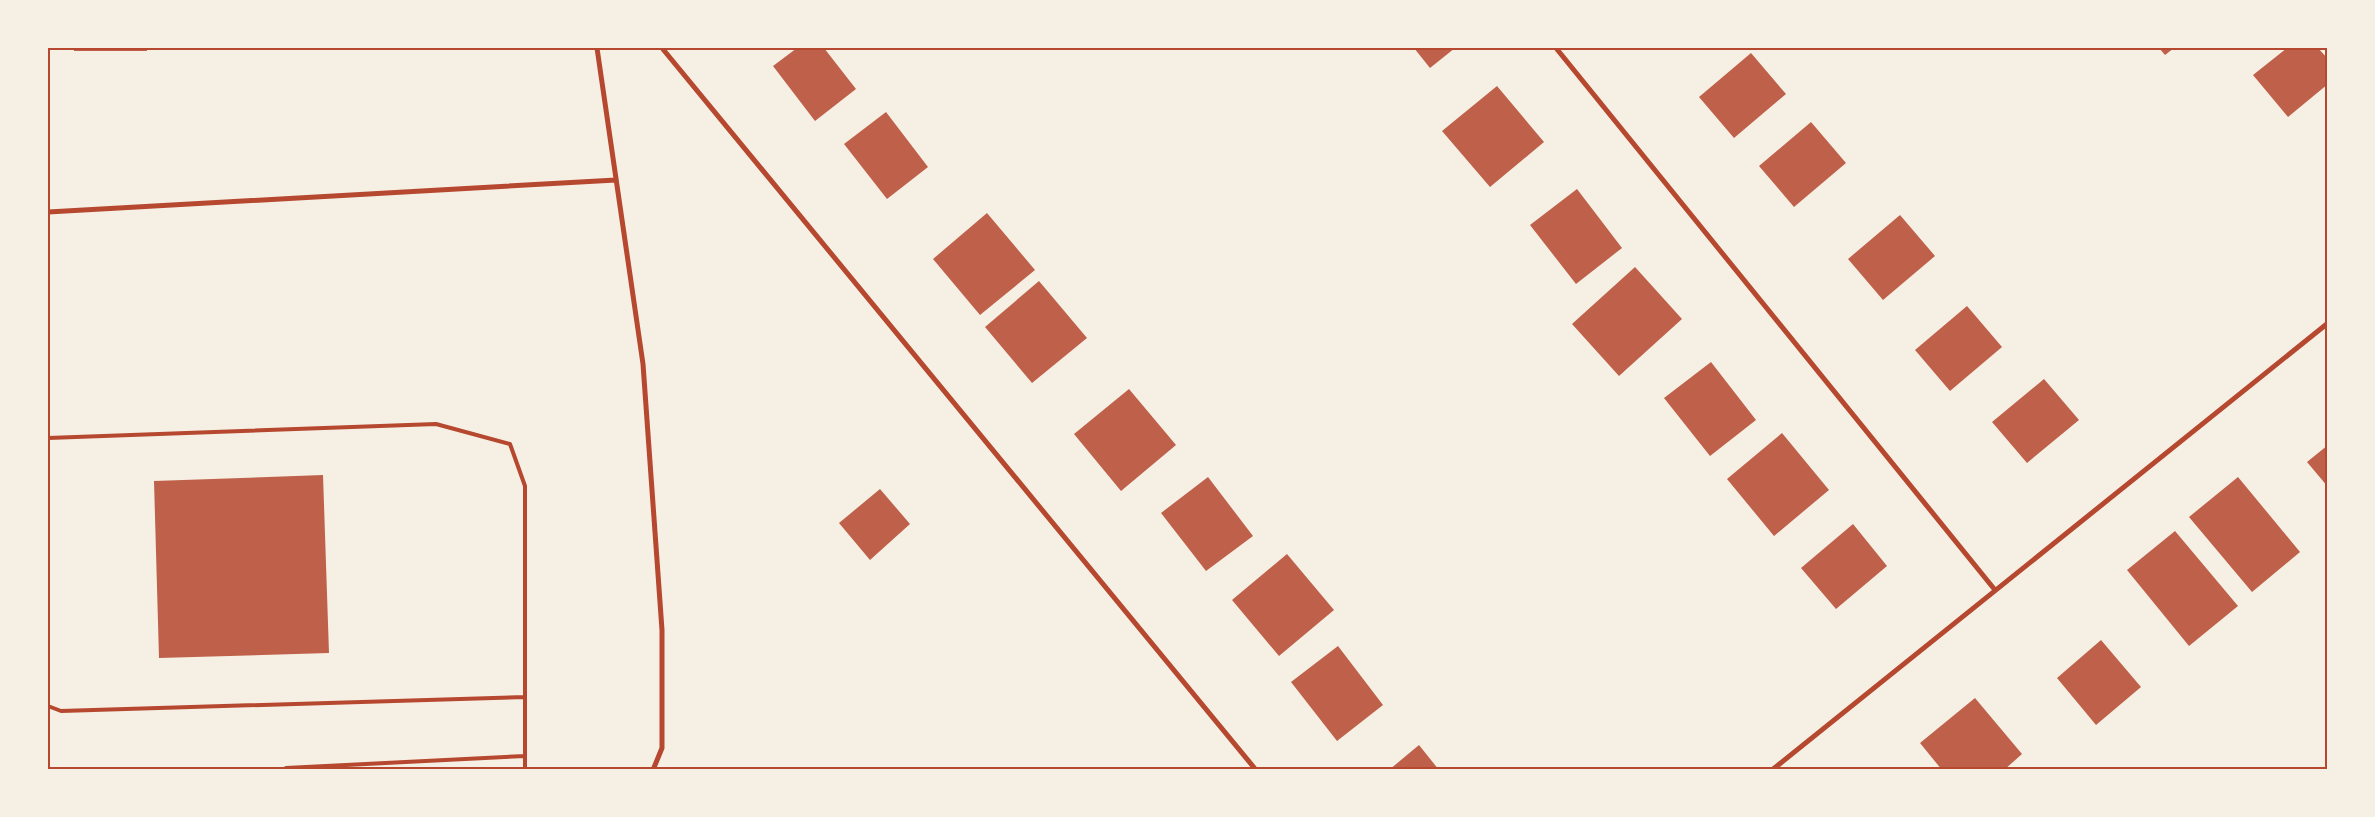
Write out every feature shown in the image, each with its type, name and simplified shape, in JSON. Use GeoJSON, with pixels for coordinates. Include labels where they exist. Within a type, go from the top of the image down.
{"type":"FeatureCollection","features":[{"type":"Feature","properties":{"kind":"street"},"geometry":{"type":"LineString","coordinates":[[596,48],[643,364],[662,630],[662,748],[653,770]]}},
{"type":"Feature","properties":{"kind":"street"},"geometry":{"type":"LineString","coordinates":[[662,48],[1256,770]]}},
{"type":"Feature","properties":{"kind":"street"},"geometry":{"type":"LineString","coordinates":[[1556,48],[1995,590]]}},
{"type":"Feature","properties":{"kind":"street"},"geometry":{"type":"LineString","coordinates":[[48,212],[616,180]]}},
{"type":"Feature","properties":{"kind":"street"},"geometry":{"type":"LineString","coordinates":[[1772,770],[2328,323]]}},
{"type":"Feature","properties":{"kind":"lane"},"geometry":{"type":"LineString","coordinates":[[48,438],[436,424],[510,444],[524,486],[525,770]]}},
{"type":"Feature","properties":{"kind":"lane"},"geometry":{"type":"LineString","coordinates":[[48,706],[61,712],[525,697]]}},
{"type":"Feature","properties":{"kind":"lane"},"geometry":{"type":"LineString","coordinates":[[286,768],[525,756]]}},
{"type":"Feature","properties":{"kind":"building"},"geometry":{"type":"Polygon","coordinates":[[[74,48],[147,48],[147,51],[74,51],[74,48]]]}},
{"type":"Feature","properties":{"kind":"building"},"geometry":{"type":"Polygon","coordinates":[[[797,48],[824,48],[856,89],[815,121],[773,66],[797,48]]]}},
{"type":"Feature","properties":{"kind":"building"},"geometry":{"type":"Polygon","coordinates":[[[1414,48],[1455,48],[1430,68],[1414,48]]]}},
{"type":"Feature","properties":{"kind":"building"},"geometry":{"type":"Polygon","coordinates":[[[2159,48],[2174,48],[2165,55],[2159,48]]]}},
{"type":"Feature","properties":{"kind":"building"},"geometry":{"type":"Polygon","coordinates":[[[2287,48],[2318,48],[2328,59],[2328,84],[2288,117],[2253,75],[2287,48]]]}},
{"type":"Feature","properties":{"kind":"building"},"geometry":{"type":"Polygon","coordinates":[[[1751,53],[1786,94],[1734,138],[1699,97],[1751,53]]]}},
{"type":"Feature","properties":{"kind":"building"},"geometry":{"type":"Polygon","coordinates":[[[1497,86],[1544,142],[1490,187],[1442,131],[1497,86]]]}},
{"type":"Feature","properties":{"kind":"building"},"geometry":{"type":"Polygon","coordinates":[[[886,112],[928,167],[887,199],[844,144],[886,112]]]}},
{"type":"Feature","properties":{"kind":"building"},"geometry":{"type":"Polygon","coordinates":[[[1811,122],[1846,163],[1794,207],[1759,166],[1811,122]]]}},
{"type":"Feature","properties":{"kind":"building"},"geometry":{"type":"Polygon","coordinates":[[[1577,189],[1622,248],[1576,284],[1530,225],[1577,189]]]}},
{"type":"Feature","properties":{"kind":"building"},"geometry":{"type":"Polygon","coordinates":[[[987,213],[1035,270],[980,315],[933,259],[987,213]]]}},
{"type":"Feature","properties":{"kind":"building"},"geometry":{"type":"Polygon","coordinates":[[[1900,215],[1935,256],[1883,300],[1848,259],[1900,215]]]}},
{"type":"Feature","properties":{"kind":"building"},"geometry":{"type":"Polygon","coordinates":[[[1635,267],[1682,319],[1619,376],[1572,324],[1635,267]]]}},
{"type":"Feature","properties":{"kind":"building"},"geometry":{"type":"Polygon","coordinates":[[[1039,281],[1087,338],[1032,383],[985,327],[1039,281]]]}},
{"type":"Feature","properties":{"kind":"building"},"geometry":{"type":"Polygon","coordinates":[[[1967,306],[2002,347],[1950,391],[1915,350],[1967,306]]]}},
{"type":"Feature","properties":{"kind":"building"},"geometry":{"type":"Polygon","coordinates":[[[1711,362],[1756,420],[1710,456],[1664,398],[1711,362]]]}},
{"type":"Feature","properties":{"kind":"building"},"geometry":{"type":"Polygon","coordinates":[[[2044,379],[2079,420],[2027,463],[1992,422],[2044,379]]]}},
{"type":"Feature","properties":{"kind":"building"},"geometry":{"type":"Polygon","coordinates":[[[1129,389],[1176,445],[1121,491],[1074,434],[1129,389]]]}},
{"type":"Feature","properties":{"kind":"building"},"geometry":{"type":"Polygon","coordinates":[[[1782,433],[1829,490],[1774,536],[1727,479],[1782,433]]]}},
{"type":"Feature","properties":{"kind":"building"},"geometry":{"type":"Polygon","coordinates":[[[2328,445],[2328,487],[2307,462],[2328,445]]]}},
{"type":"Feature","properties":{"kind":"building"},"geometry":{"type":"Polygon","coordinates":[[[323,475],[329,653],[159,658],[154,481],[323,475]]]}},
{"type":"Feature","properties":{"kind":"building"},"geometry":{"type":"Polygon","coordinates":[[[1208,477],[1253,536],[1206,571],[1161,513],[1208,477]]]}},
{"type":"Feature","properties":{"kind":"building"},"geometry":{"type":"Polygon","coordinates":[[[2238,477],[2300,552],[2252,592],[2189,517],[2238,477]]]}},
{"type":"Feature","properties":{"kind":"building"},"geometry":{"type":"Polygon","coordinates":[[[880,489],[910,524],[870,560],[839,523],[880,489]]]}},
{"type":"Feature","properties":{"kind":"building"},"geometry":{"type":"Polygon","coordinates":[[[1853,524],[1887,566],[1836,609],[1801,568],[1853,524]]]}},
{"type":"Feature","properties":{"kind":"building"},"geometry":{"type":"Polygon","coordinates":[[[2175,531],[2238,606],[2189,646],[2127,570],[2175,531]]]}},
{"type":"Feature","properties":{"kind":"building"},"geometry":{"type":"Polygon","coordinates":[[[1287,554],[1334,610],[1279,656],[1232,600],[1287,554]]]}},
{"type":"Feature","properties":{"kind":"building"},"geometry":{"type":"Polygon","coordinates":[[[2101,640],[2141,687],[2096,725],[2057,678],[2101,640]]]}},
{"type":"Feature","properties":{"kind":"building"},"geometry":{"type":"Polygon","coordinates":[[[1338,646],[1383,705],[1337,741],[1291,682],[1338,646]]]}},
{"type":"Feature","properties":{"kind":"building"},"geometry":{"type":"Polygon","coordinates":[[[1975,698],[2022,754],[2004,770],[1942,770],[1920,743],[1975,698]]]}},
{"type":"Feature","properties":{"kind":"building"},"geometry":{"type":"Polygon","coordinates":[[[1419,745],[1439,770],[1389,770],[1419,745]]]}}]}
